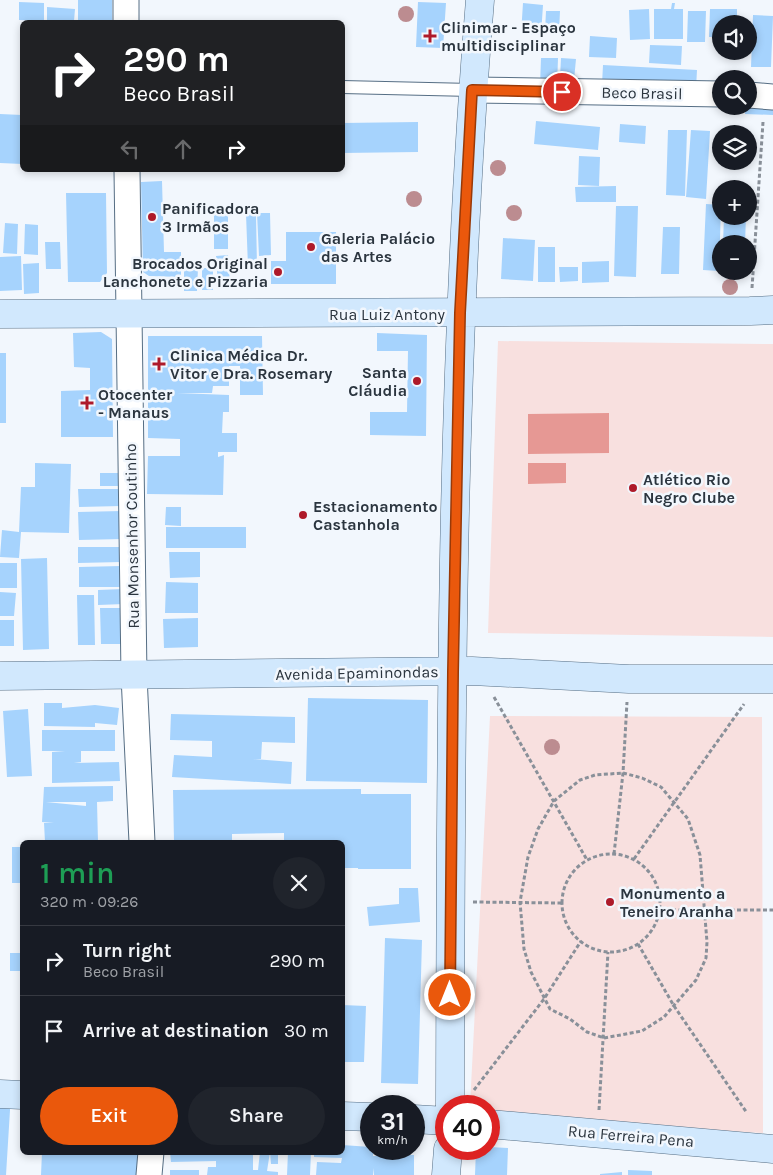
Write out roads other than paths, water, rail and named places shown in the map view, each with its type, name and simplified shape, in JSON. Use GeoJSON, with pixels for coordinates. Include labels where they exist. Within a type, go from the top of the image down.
{"type":"FeatureCollection","features":[{"type":"Feature","properties":{"kind":"street"},"geometry":{"type":"LineString","coordinates":[[126,0],[126,20]]}},
{"type":"Feature","properties":{"kind":"street"},"geometry":{"type":"LineString","coordinates":[[450,1095],[453,672],[460,313],[472,90],[480,0]]}},
{"type":"Feature","properties":{"kind":"street","name":"Beco Brasil"},"geometry":{"type":"LineString","coordinates":[[472,90],[712,94]]}},
{"type":"Feature","properties":{"kind":"street"},"geometry":{"type":"LineString","coordinates":[[757,96],[773,97]]}},
{"type":"Feature","properties":{"kind":"street","name":"Rua Monsenhor Coutinho"},"geometry":{"type":"LineString","coordinates":[[127,172],[134,676],[142,840]]}},
{"type":"Feature","properties":{"kind":"street","name":"Rua Luiz Antony"},"geometry":{"type":"LineString","coordinates":[[0,314],[762,311]]}},
{"type":"Feature","properties":{"kind":"street","name":"Avenida Epaminondas"},"geometry":{"type":"LineString","coordinates":[[0,676],[472,671],[629,680],[773,679]]}},
{"type":"Feature","properties":{"kind":"street"},"geometry":{"type":"LineString","coordinates":[[0,1094],[20,1095]]}},
{"type":"Feature","properties":{"kind":"street"},"geometry":{"type":"LineString","coordinates":[[345,1116],[360,1117]]}},
{"type":"Feature","properties":{"kind":"street","name":"Rua Ferreira Pena"},"geometry":{"type":"LineString","coordinates":[[500,1125],[773,1149]]}},
{"type":"Feature","properties":{"kind":"street"},"geometry":{"type":"LineString","coordinates":[[149,1175],[151,1155]]}},
{"type":"Feature","properties":{"kind":"street"},"geometry":{"type":"LineString","coordinates":[[446,1175],[447,1160]]}},
{"type":"Feature","properties":{"kind":"lane"},"geometry":{"type":"LineString","coordinates":[[345,87],[472,90]]}},
{"type":"Feature","properties":{"kind":"place","name":"Clinimar - Espaço multidisciplinar"},"geometry":{"type":"Point","coordinates":[430,36]}},
{"type":"Feature","properties":{"kind":"place","name":"Panificadora 3 Irmãos"},"geometry":{"type":"Point","coordinates":[152,217]}},
{"type":"Feature","properties":{"kind":"place","name":"Galeria Palácio das Artes"},"geometry":{"type":"Point","coordinates":[311,247]}},
{"type":"Feature","properties":{"kind":"place","name":"Brocados Original Lanchonete e Pizzaria"},"geometry":{"type":"Point","coordinates":[278,272]}},
{"type":"Feature","properties":{"kind":"place","name":"Clinica Médica Dr. Vitor e Dra. Rosemary"},"geometry":{"type":"Point","coordinates":[159,364]}},
{"type":"Feature","properties":{"kind":"place","name":"Santa Cláudia"},"geometry":{"type":"Point","coordinates":[417,381]}},
{"type":"Feature","properties":{"kind":"place","name":"Otocenter - Manaus"},"geometry":{"type":"Point","coordinates":[87,403]}},
{"type":"Feature","properties":{"kind":"place","name":"Atlético Rio Negro Clube"},"geometry":{"type":"Point","coordinates":[633,488]}},
{"type":"Feature","properties":{"kind":"place","name":"Estacionamento Castanhola"},"geometry":{"type":"Point","coordinates":[303,515]}},
{"type":"Feature","properties":{"kind":"place","name":"Monumento a Teneiro Aranha"},"geometry":{"type":"Point","coordinates":[610,902]}}]}
